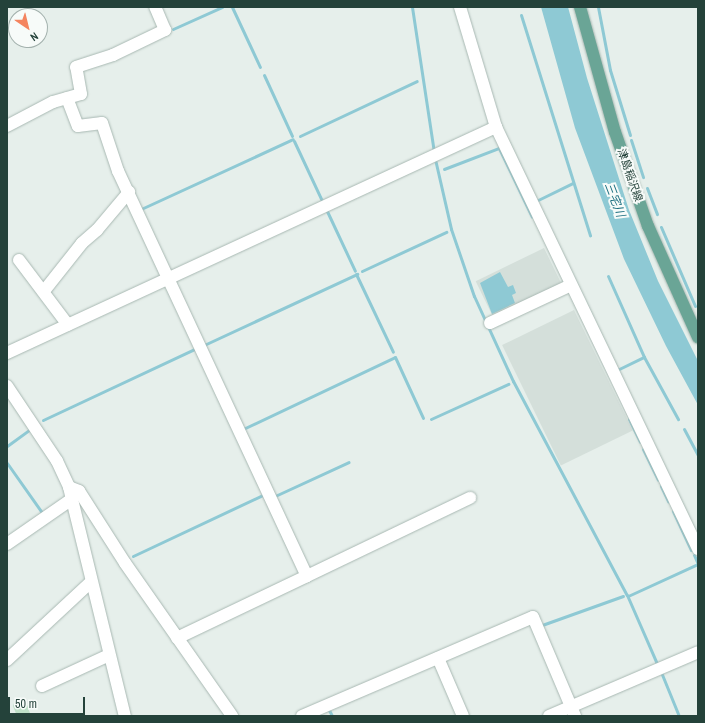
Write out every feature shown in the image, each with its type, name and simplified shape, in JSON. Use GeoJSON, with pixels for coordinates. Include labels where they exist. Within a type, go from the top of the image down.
{"type":"FeatureCollection","features":[{"type":"Feature","properties":{"kind":"main road","name":"津島稲沢線"},"geometry":{"type":"LineString","coordinates":[[580,7],[615,132],[648,226],[698,336]]}},
{"type":"Feature","properties":{"kind":"street"},"geometry":{"type":"LineString","coordinates":[[7,126],[53,102],[81,94],[76,67],[113,55],[165,30],[155,7]]}},
{"type":"Feature","properties":{"kind":"street"},"geometry":{"type":"LineString","coordinates":[[460,7],[496,127],[698,549]]}},
{"type":"Feature","properties":{"kind":"street"},"geometry":{"type":"LineString","coordinates":[[67,98],[78,126],[102,123],[118,171],[307,576]]}},
{"type":"Feature","properties":{"kind":"street"},"geometry":{"type":"LineString","coordinates":[[7,353],[496,127]]}},
{"type":"Feature","properties":{"kind":"street"},"geometry":{"type":"LineString","coordinates":[[44,291],[82,243],[97,230],[129,192]]}},
{"type":"Feature","properties":{"kind":"street"},"geometry":{"type":"LineString","coordinates":[[19,260],[44,291],[68,325]]}},
{"type":"Feature","properties":{"kind":"street"},"geometry":{"type":"LineString","coordinates":[[490,323],[571,285]]}},
{"type":"Feature","properties":{"kind":"street"},"geometry":{"type":"LineString","coordinates":[[7,386],[57,461],[70,493],[125,716]]}},
{"type":"Feature","properties":{"kind":"street"},"geometry":{"type":"LineString","coordinates":[[7,544],[70,493],[79,491],[232,716]]}},
{"type":"Feature","properties":{"kind":"street"},"geometry":{"type":"LineString","coordinates":[[179,636],[470,498]]}},
{"type":"Feature","properties":{"kind":"street"},"geometry":{"type":"LineString","coordinates":[[7,660],[91,582]]}},
{"type":"Feature","properties":{"kind":"street"},"geometry":{"type":"LineString","coordinates":[[302,716],[533,617],[573,711]]}},
{"type":"Feature","properties":{"kind":"street"},"geometry":{"type":"LineString","coordinates":[[549,716],[573,711],[658,669],[698,652]]}},
{"type":"Feature","properties":{"kind":"street"},"geometry":{"type":"LineString","coordinates":[[42,686],[110,655]]}},
{"type":"Feature","properties":{"kind":"street"},"geometry":{"type":"LineString","coordinates":[[438,658],[463,716]]}},
{"type":"Feature","properties":{"kind":"shaded area"},"geometry":{"type":"Polygon","coordinates":[[[544,248],[562,285],[494,318],[476,281],[544,248]]]}},
{"type":"Feature","properties":{"kind":"shaded area"},"geometry":{"type":"Polygon","coordinates":[[[574,310],[633,430],[561,466],[502,345],[574,310]]]}},
{"type":"Feature","properties":{"kind":"green space"},"geometry":{"type":"Polygon","coordinates":[[[16,698],[26,702],[31,716],[17,716],[13,706],[16,698]]]}},
{"type":"Feature","properties":{"kind":"water","name":"三宅川"},"geometry":{"type":"Polygon","coordinates":[[[541,7],[568,7],[587,78],[629,210],[658,281],[698,361],[698,405],[666,346],[624,259],[575,128],[541,7]]]}},
{"type":"Feature","properties":{"kind":"water"},"geometry":{"type":"Polygon","coordinates":[[[500,272],[508,287],[513,285],[516,293],[512,295],[515,303],[492,314],[480,283],[500,272]]]}},
{"type":"Feature","properties":{"kind":"waterway"},"geometry":{"type":"LineString","coordinates":[[173,29],[222,7]]}},
{"type":"Feature","properties":{"kind":"waterway"},"geometry":{"type":"LineString","coordinates":[[232,7],[260,67]]}},
{"type":"Feature","properties":{"kind":"waterway"},"geometry":{"type":"LineString","coordinates":[[412,7],[434,152]]}},
{"type":"Feature","properties":{"kind":"waterway"},"geometry":{"type":"LineString","coordinates":[[598,7],[610,70],[630,135]]}},
{"type":"Feature","properties":{"kind":"waterway"},"geometry":{"type":"LineString","coordinates":[[521,15],[590,235]]}},
{"type":"Feature","properties":{"kind":"waterway"},"geometry":{"type":"LineString","coordinates":[[264,75],[292,136]]}},
{"type":"Feature","properties":{"kind":"waterway"},"geometry":{"type":"LineString","coordinates":[[300,136],[417,81]]}},
{"type":"Feature","properties":{"kind":"waterway"},"geometry":{"type":"LineString","coordinates":[[141,209],[293,139]]}},
{"type":"Feature","properties":{"kind":"waterway"},"geometry":{"type":"LineString","coordinates":[[631,140],[643,177]]}},
{"type":"Feature","properties":{"kind":"waterway"},"geometry":{"type":"LineString","coordinates":[[294,141],[323,203]]}},
{"type":"Feature","properties":{"kind":"waterway"},"geometry":{"type":"LineString","coordinates":[[444,169],[499,148],[532,217]]}},
{"type":"Feature","properties":{"kind":"waterway"},"geometry":{"type":"LineString","coordinates":[[435,159],[451,229],[474,296],[513,381],[627,595],[658,666]]}},
{"type":"Feature","properties":{"kind":"waterway"},"geometry":{"type":"LineString","coordinates":[[538,200],[573,183]]}},
{"type":"Feature","properties":{"kind":"waterway"},"geometry":{"type":"LineString","coordinates":[[647,188],[657,214]]}},
{"type":"Feature","properties":{"kind":"waterway"},"geometry":{"type":"LineString","coordinates":[[326,209],[355,271]]}},
{"type":"Feature","properties":{"kind":"waterway"},"geometry":{"type":"LineString","coordinates":[[661,227],[695,306]]}},
{"type":"Feature","properties":{"kind":"waterway"},"geometry":{"type":"LineString","coordinates":[[362,271],[446,232]]}},
{"type":"Feature","properties":{"kind":"waterway"},"geometry":{"type":"LineString","coordinates":[[356,274],[393,352]]}},
{"type":"Feature","properties":{"kind":"waterway"},"geometry":{"type":"LineString","coordinates":[[204,345],[357,274]]}},
{"type":"Feature","properties":{"kind":"waterway"},"geometry":{"type":"LineString","coordinates":[[608,276],[644,357],[678,419]]}},
{"type":"Feature","properties":{"kind":"waterway"},"geometry":{"type":"LineString","coordinates":[[43,420],[197,348]]}},
{"type":"Feature","properties":{"kind":"waterway"},"geometry":{"type":"LineString","coordinates":[[243,429],[395,357],[423,418]]}},
{"type":"Feature","properties":{"kind":"waterway"},"geometry":{"type":"LineString","coordinates":[[617,370],[644,357]]}},
{"type":"Feature","properties":{"kind":"waterway"},"geometry":{"type":"LineString","coordinates":[[431,419],[508,384]]}},
{"type":"Feature","properties":{"kind":"waterway"},"geometry":{"type":"LineString","coordinates":[[629,419],[640,442]]}},
{"type":"Feature","properties":{"kind":"waterway"},"geometry":{"type":"LineString","coordinates":[[684,429],[698,455]]}},
{"type":"Feature","properties":{"kind":"waterway"},"geometry":{"type":"LineString","coordinates":[[7,446],[29,430]]}},
{"type":"Feature","properties":{"kind":"waterway"},"geometry":{"type":"LineString","coordinates":[[643,449],[658,480]]}},
{"type":"Feature","properties":{"kind":"waterway"},"geometry":{"type":"LineString","coordinates":[[275,496],[349,462]]}},
{"type":"Feature","properties":{"kind":"waterway"},"geometry":{"type":"LineString","coordinates":[[7,463],[43,514]]}},
{"type":"Feature","properties":{"kind":"waterway"},"geometry":{"type":"LineString","coordinates":[[661,486],[668,501]]}},
{"type":"Feature","properties":{"kind":"waterway"},"geometry":{"type":"LineString","coordinates":[[133,556],[265,494]]}},
{"type":"Feature","properties":{"kind":"waterway"},"geometry":{"type":"LineString","coordinates":[[673,511],[691,550]]}},
{"type":"Feature","properties":{"kind":"waterway"},"geometry":{"type":"LineString","coordinates":[[694,555],[698,564]]}},
{"type":"Feature","properties":{"kind":"waterway"},"geometry":{"type":"LineString","coordinates":[[628,596],[698,564]]}},
{"type":"Feature","properties":{"kind":"waterway"},"geometry":{"type":"LineString","coordinates":[[542,625],[623,596]]}},
{"type":"Feature","properties":{"kind":"waterway"},"geometry":{"type":"LineString","coordinates":[[661,672],[679,716]]}},
{"type":"Feature","properties":{"kind":"waterway"},"geometry":{"type":"LineString","coordinates":[[329,710],[332,716]]}}]}
